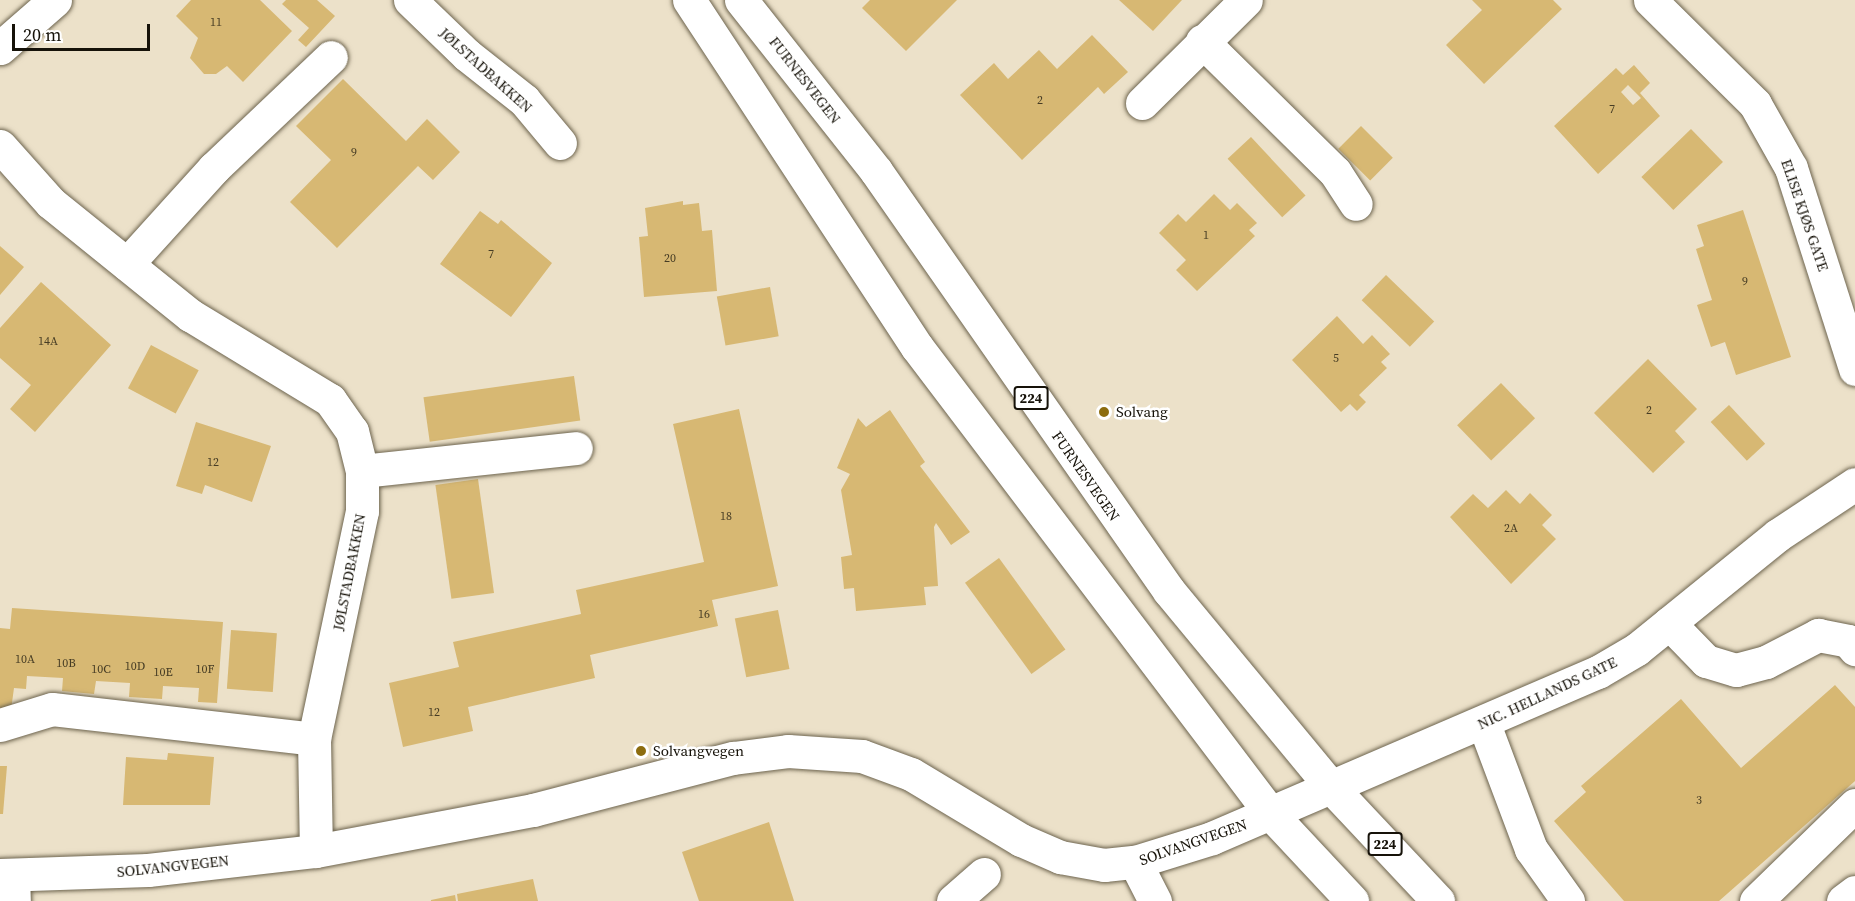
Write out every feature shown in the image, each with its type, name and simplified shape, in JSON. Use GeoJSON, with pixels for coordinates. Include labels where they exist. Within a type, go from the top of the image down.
{"type":"FeatureCollection","features":[{"type":"Feature","properties":{"kind":"main road"},"geometry":{"type":"LineString","coordinates":[[0,48],[55,0]]}},
{"type":"Feature","properties":{"kind":"main road","name":"JØLSTADBAKKEN"},"geometry":{"type":"LineString","coordinates":[[410,0],[466,55],[524,100],[560,143]]}},
{"type":"Feature","properties":{"kind":"main road"},"geometry":{"type":"LineString","coordinates":[[689,0],[917,347],[1271,814],[1352,901]]}},
{"type":"Feature","properties":{"kind":"main road","name":"FURNESVEGEN"},"geometry":{"type":"LineString","coordinates":[[741,0],[876,171],[1169,591],[1332,788],[1438,901]]}},
{"type":"Feature","properties":{"kind":"main road"},"geometry":{"type":"LineString","coordinates":[[1142,103],[1246,0]]}},
{"type":"Feature","properties":{"kind":"main road","name":"ELISE KJØS GATE"},"geometry":{"type":"LineString","coordinates":[[1650,0],[1755,104],[1791,168],[1855,369]]}},
{"type":"Feature","properties":{"kind":"main road"},"geometry":{"type":"LineString","coordinates":[[1203,41],[1335,172],[1356,204]]}},
{"type":"Feature","properties":{"kind":"main road"},"geometry":{"type":"LineString","coordinates":[[127,264],[214,168],[331,57]]}},
{"type":"Feature","properties":{"kind":"main road","name":"JØLSTADBAKKEN"},"geometry":{"type":"LineString","coordinates":[[0,146],[51,203],[190,315],[330,400],[352,430],[362,471],[362,511],[314,739],[316,851]]}},
{"type":"Feature","properties":{"kind":"main road"},"geometry":{"type":"LineString","coordinates":[[362,471],[576,448]]}},
{"type":"Feature","properties":{"kind":"main road","name":"NIC. HELLANDS GATE"},"geometry":{"type":"LineString","coordinates":[[1271,814],[1484,724],[1598,672],[1668,623],[1778,535],[1855,484]]}},
{"type":"Feature","properties":{"kind":"main road"},"geometry":{"type":"LineString","coordinates":[[1668,623],[1706,661],[1736,670],[1766,662],[1818,635],[1848,641],[1855,649]]}},
{"type":"Feature","properties":{"kind":"main road"},"geometry":{"type":"LineString","coordinates":[[0,724],[52,709],[314,739]]}},
{"type":"Feature","properties":{"kind":"main road"},"geometry":{"type":"LineString","coordinates":[[1484,724],[1531,849],[1568,901]]}},
{"type":"Feature","properties":{"kind":"main road","name":"SOLVANGVEGEN"},"geometry":{"type":"LineString","coordinates":[[9,884],[316,851],[533,810],[733,758],[830,751],[911,774],[1021,840],[1060,857],[1104,865],[1135,862],[1271,814]]}},
{"type":"Feature","properties":{"kind":"main road"},"geometry":{"type":"LineString","coordinates":[[1756,901],[1855,805]]}},
{"type":"Feature","properties":{"kind":"main road"},"geometry":{"type":"LineString","coordinates":[[1135,862],[1155,901]]}},
{"type":"Feature","properties":{"kind":"main road"},"geometry":{"type":"LineString","coordinates":[[953,901],[984,874]]}},
{"type":"Feature","properties":{"kind":"main road"},"geometry":{"type":"LineString","coordinates":[[1843,901],[1855,892]]}},
{"type":"Feature","properties":{"kind":"building"},"geometry":{"type":"Polygon","coordinates":[[[191,0],[260,0],[292,31],[243,82],[227,66],[216,74],[204,74],[190,58],[198,38],[176,16],[191,0]]]}},
{"type":"Feature","properties":{"kind":"building"},"geometry":{"type":"Polygon","coordinates":[[[286,0],[317,0],[335,16],[306,47],[298,40],[309,28],[282,4],[286,0]]]}},
{"type":"Feature","properties":{"kind":"building"},"geometry":{"type":"Polygon","coordinates":[[[870,0],[957,0],[906,51],[862,8],[870,0]]]}},
{"type":"Feature","properties":{"kind":"building"},"geometry":{"type":"Polygon","coordinates":[[[1119,0],[1182,0],[1153,31],[1119,0]]]}},
{"type":"Feature","properties":{"kind":"building"},"geometry":{"type":"Polygon","coordinates":[[[1472,0],[1553,0],[1562,9],[1484,84],[1446,45],[1482,10],[1472,0]]]}},
{"type":"Feature","properties":{"kind":"building"},"geometry":{"type":"Polygon","coordinates":[[[1092,35],[1128,72],[1104,94],[1098,87],[1022,160],[960,95],[994,63],[1008,79],[1039,50],[1057,69],[1092,35]]]}},
{"type":"Feature","properties":{"kind":"building"},"geometry":{"type":"Polygon","coordinates":[[[1634,65],[1650,83],[1640,93],[1660,116],[1598,174],[1554,126],[1616,68],[1623,75],[1634,65]],[[1628,85],[1621,92],[1633,105],[1641,98],[1628,85]]]}},
{"type":"Feature","properties":{"kind":"building"},"geometry":{"type":"Polygon","coordinates":[[[343,79],[406,141],[427,119],[460,152],[433,180],[418,166],[337,248],[290,202],[331,160],[296,126],[343,79]]]}},
{"type":"Feature","properties":{"kind":"building"},"geometry":{"type":"Polygon","coordinates":[[[1361,126],[1393,158],[1370,180],[1338,149],[1361,126]]]}},
{"type":"Feature","properties":{"kind":"building"},"geometry":{"type":"Polygon","coordinates":[[[1691,129],[1723,162],[1673,210],[1641,177],[1691,129]]]}},
{"type":"Feature","properties":{"kind":"building"},"geometry":{"type":"Polygon","coordinates":[[[1251,137],[1306,196],[1282,217],[1228,159],[1251,137]]]}},
{"type":"Feature","properties":{"kind":"building"},"geometry":{"type":"Polygon","coordinates":[[[1214,194],[1230,210],[1237,203],[1257,223],[1249,230],[1255,236],[1197,291],[1176,270],[1186,260],[1159,233],[1178,214],[1186,222],[1214,194]]]}},
{"type":"Feature","properties":{"kind":"building"},"geometry":{"type":"Polygon","coordinates":[[[683,201],[683,205],[699,203],[702,231],[712,230],[717,291],[644,297],[639,237],[648,236],[645,208],[683,201]]]}},
{"type":"Feature","properties":{"kind":"building"},"geometry":{"type":"Polygon","coordinates":[[[1743,210],[1791,357],[1736,375],[1725,342],[1711,347],[1697,305],[1712,300],[1696,249],[1704,246],[1697,225],[1743,210]]]}},
{"type":"Feature","properties":{"kind":"building"},"geometry":{"type":"Polygon","coordinates":[[[480,211],[498,224],[501,220],[552,263],[511,317],[440,264],[480,211]]]}},
{"type":"Feature","properties":{"kind":"building"},"geometry":{"type":"Polygon","coordinates":[[[0,246],[24,267],[0,295],[0,246]]]}},
{"type":"Feature","properties":{"kind":"building"},"geometry":{"type":"Polygon","coordinates":[[[1386,275],[1434,322],[1410,347],[1362,300],[1386,275]]]}},
{"type":"Feature","properties":{"kind":"building"},"geometry":{"type":"Polygon","coordinates":[[[41,282],[111,345],[35,432],[10,409],[31,385],[0,358],[0,328],[41,282]]]}},
{"type":"Feature","properties":{"kind":"building"},"geometry":{"type":"Polygon","coordinates":[[[770,287],[779,336],[726,346],[717,296],[770,287]]]}},
{"type":"Feature","properties":{"kind":"building"},"geometry":{"type":"Polygon","coordinates":[[[1337,316],[1363,344],[1372,335],[1390,354],[1381,362],[1387,368],[1359,395],[1366,402],[1357,411],[1350,404],[1341,412],[1292,360],[1337,316]]]}},
{"type":"Feature","properties":{"kind":"building"},"geometry":{"type":"Polygon","coordinates":[[[151,345],[199,370],[176,414],[128,388],[151,345]]]}},
{"type":"Feature","properties":{"kind":"building"},"geometry":{"type":"Polygon","coordinates":[[[1648,359],[1697,409],[1675,431],[1685,442],[1653,473],[1594,413],[1648,359]]]}},
{"type":"Feature","properties":{"kind":"building"},"geometry":{"type":"Polygon","coordinates":[[[574,376],[580,421],[430,442],[423,397],[574,376]]]}},
{"type":"Feature","properties":{"kind":"building"},"geometry":{"type":"Polygon","coordinates":[[[1501,383],[1535,418],[1491,461],[1457,425],[1501,383]]]}},
{"type":"Feature","properties":{"kind":"building"},"geometry":{"type":"Polygon","coordinates":[[[1729,405],[1765,444],[1747,461],[1711,422],[1729,405]]]}},
{"type":"Feature","properties":{"kind":"building"},"geometry":{"type":"Polygon","coordinates":[[[739,409],[778,586],[712,600],[718,626],[590,655],[595,678],[468,707],[473,731],[403,747],[389,683],[459,667],[453,642],[581,614],[576,590],[704,562],[673,424],[739,409]]]}},
{"type":"Feature","properties":{"kind":"building"},"geometry":{"type":"Polygon","coordinates":[[[890,410],[925,462],[920,466],[970,532],[951,545],[936,523],[934,527],[938,586],[924,587],[926,605],[856,611],[854,588],[844,589],[841,557],[852,555],[841,490],[850,474],[837,468],[858,418],[866,427],[890,410]]]}},
{"type":"Feature","properties":{"kind":"building"},"geometry":{"type":"Polygon","coordinates":[[[196,422],[271,446],[252,502],[205,485],[202,494],[176,486],[196,422]]]}},
{"type":"Feature","properties":{"kind":"building"},"geometry":{"type":"Polygon","coordinates":[[[478,479],[494,593],[451,599],[435,485],[478,479]]]}},
{"type":"Feature","properties":{"kind":"building"},"geometry":{"type":"Polygon","coordinates":[[[1506,490],[1520,504],[1530,493],[1552,515],[1542,525],[1556,539],[1511,584],[1450,517],[1473,494],[1488,508],[1506,490]]]}},
{"type":"Feature","properties":{"kind":"building"},"geometry":{"type":"Polygon","coordinates":[[[999,558],[1065,649],[1031,674],[965,583],[999,558]]]}},
{"type":"Feature","properties":{"kind":"building"},"geometry":{"type":"Polygon","coordinates":[[[12,608],[223,622],[217,703],[198,702],[199,688],[163,686],[162,699],[129,697],[130,683],[96,681],[94,694],[62,691],[63,678],[27,676],[26,689],[14,688],[11,710],[0,709],[0,628],[10,629],[12,608]]]}},
{"type":"Feature","properties":{"kind":"building"},"geometry":{"type":"Polygon","coordinates":[[[778,610],[789,669],[746,677],[735,618],[778,610]]]}},
{"type":"Feature","properties":{"kind":"building"},"geometry":{"type":"Polygon","coordinates":[[[231,630],[277,633],[273,692],[227,689],[231,630]]]}},
{"type":"Feature","properties":{"kind":"building"},"geometry":{"type":"Polygon","coordinates":[[[1835,685],[1855,707],[1855,781],[1719,901],[1624,901],[1554,821],[1586,792],[1581,786],[1681,699],[1741,768],[1835,685]]]}},
{"type":"Feature","properties":{"kind":"building"},"geometry":{"type":"Polygon","coordinates":[[[168,753],[214,757],[210,805],[123,805],[126,757],[167,760],[168,753]]]}},
{"type":"Feature","properties":{"kind":"building"},"geometry":{"type":"Polygon","coordinates":[[[0,766],[7,766],[3,814],[0,814],[0,766]]]}},
{"type":"Feature","properties":{"kind":"building"},"geometry":{"type":"Polygon","coordinates":[[[769,822],[794,901],[699,901],[682,852],[769,822]]]}},
{"type":"Feature","properties":{"kind":"building"},"geometry":{"type":"Polygon","coordinates":[[[533,879],[538,901],[458,901],[457,894],[533,879]]]}},
{"type":"Feature","properties":{"kind":"building"},"geometry":{"type":"Polygon","coordinates":[[[455,895],[456,901],[431,901],[431,900],[455,895]]]}},
{"type":"Feature","properties":{"kind":"place","name":"Solvang"},"geometry":{"type":"Point","coordinates":[1104,412]}},
{"type":"Feature","properties":{"kind":"place","name":"Solvangvegen"},"geometry":{"type":"Point","coordinates":[641,751]}}]}
